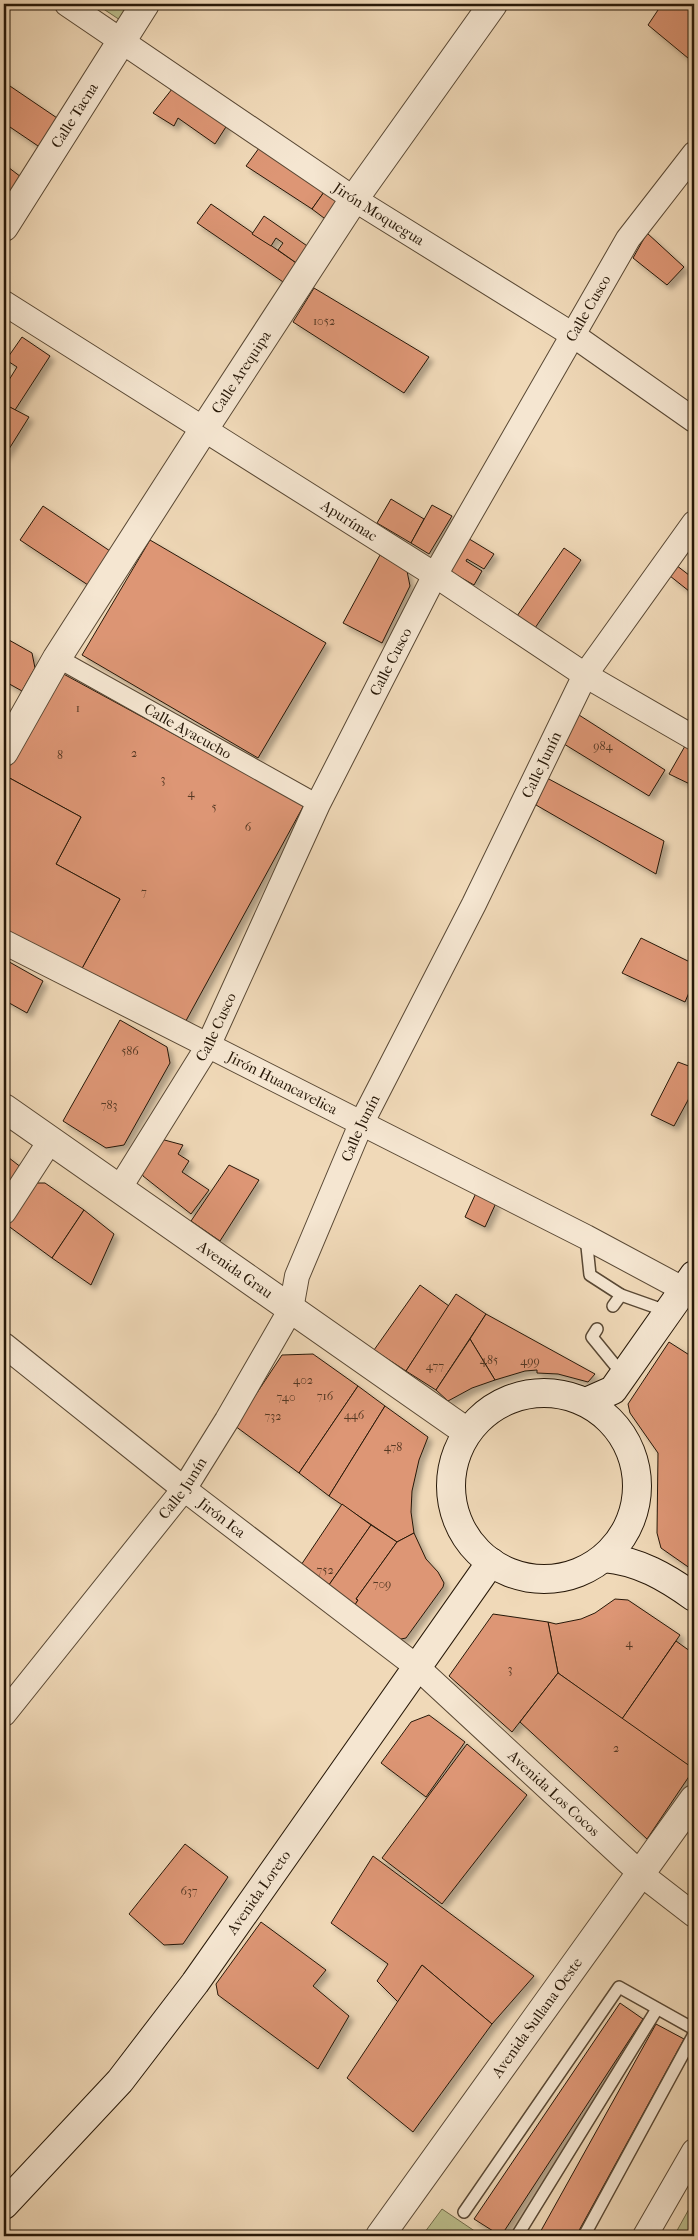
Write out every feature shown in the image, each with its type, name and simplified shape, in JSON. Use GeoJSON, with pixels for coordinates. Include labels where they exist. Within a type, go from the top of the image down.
{"type":"FeatureCollection","features":[{"type":"Feature","properties":{"kind":"street","name":"Jirón Moquegua"},"geometry":{"type":"LineString","coordinates":[[67,4],[354,199],[572,335],[694,420]]}},
{"type":"Feature","properties":{"kind":"street","name":"Calle Tacna"},"geometry":{"type":"LineString","coordinates":[[4,227],[145,4]]}},
{"type":"Feature","properties":{"kind":"street","name":"Calle Arequipa"},"geometry":{"type":"LineString","coordinates":[[4,750],[57,658],[354,199],[493,4]]}},
{"type":"Feature","properties":{"kind":"street","name":"Calle Cusco"},"geometry":{"type":"LineString","coordinates":[[119,1189],[208,1046],[318,804],[435,575],[628,239],[694,154]]}},
{"type":"Feature","properties":{"kind":"street","name":"Apurímac"},"geometry":{"type":"LineString","coordinates":[[4,303],[435,575],[585,675],[694,738]]}},
{"type":"Feature","properties":{"kind":"street","name":"Calle Junín"},"geometry":{"type":"LineString","coordinates":[[4,1714],[184,1489],[291,1309],[297,1276],[361,1124],[474,904],[585,675],[694,523]]}},
{"type":"Feature","properties":{"kind":"street","name":"Calle Ayacucho"},"geometry":{"type":"LineString","coordinates":[[57,658],[318,804]]}},
{"type":"Feature","properties":{"kind":"street","name":"Jirón Huancavelica"},"geometry":{"type":"LineString","coordinates":[[4,942],[586,1237],[691,1286]]}},
{"type":"Feature","properties":{"kind":"street","name":"Avenida Grau"},"geometry":{"type":"LineString","coordinates":[[4,1108],[467,1432]]}},
{"type":"Feature","properties":{"kind":"street"},"geometry":{"type":"LineString","coordinates":[[4,1212],[50,1141]]}},
{"type":"Feature","properties":{"kind":"street"},"geometry":{"type":"LineString","coordinates":[[586,1402],[618,1383],[669,1312],[691,1286]]}},
{"type":"Feature","properties":{"kind":"street","name":"Jirón Ica"},"geometry":{"type":"LineString","coordinates":[[4,1345],[184,1489],[417,1667]]}},
{"type":"Feature","properties":{"kind":"street"},"geometry":{"type":"LineString","coordinates":[[615,1424],[618,1383]]}},
{"type":"Feature","properties":{"kind":"street"},"geometry":{"type":"LineString","coordinates":[[534,1393],[560,1394],[586,1402],[615,1424],[627,1441],[636,1468],[638,1482],[637,1503],[630,1524],[620,1542],[604,1558],[584,1571],[560,1578],[536,1579],[512,1573],[491,1562],[469,1542],[455,1516],[450,1487],[454,1458],[467,1432],[485,1413],[508,1399],[534,1393]]}},
{"type":"Feature","properties":{"kind":"street"},"geometry":{"type":"LineString","coordinates":[[630,1524],[643,1550],[665,1576]]}},
{"type":"Feature","properties":{"kind":"street"},"geometry":{"type":"LineString","coordinates":[[604,1558],[632,1562],[665,1576],[694,1597]]}},
{"type":"Feature","properties":{"kind":"street","name":"Avenida Loreto"},"geometry":{"type":"LineString","coordinates":[[4,2205],[120,2081],[195,1982],[491,1562]]}},
{"type":"Feature","properties":{"kind":"street","name":"Avenida Los Cocos"},"geometry":{"type":"LineString","coordinates":[[417,1667],[641,1874],[694,1915]]}},
{"type":"Feature","properties":{"kind":"street","name":"Avenida Sullana Oeste"},"geometry":{"type":"LineString","coordinates":[[380,2236],[694,1799]]}},
{"type":"Feature","properties":{"kind":"street"},"geometry":{"type":"LineString","coordinates":[[646,2236],[694,2151]]}},
{"type":"Feature","properties":{"kind":"lane"},"geometry":{"type":"LineString","coordinates":[[586,1237],[590,1275],[621,1295],[669,1312]]}},
{"type":"Feature","properties":{"kind":"lane"},"geometry":{"type":"LineString","coordinates":[[613,1306],[621,1295]]}},
{"type":"Feature","properties":{"kind":"lane"},"geometry":{"type":"LineString","coordinates":[[597,1330],[592,1337],[618,1383]]}},
{"type":"Feature","properties":{"kind":"lane"},"geometry":{"type":"LineString","coordinates":[[464,2212],[619,1987],[657,2010],[694,2029]]}},
{"type":"Feature","properties":{"kind":"lane"},"geometry":{"type":"LineString","coordinates":[[517,2236],[657,2010]]}},
{"type":"Feature","properties":{"kind":"lane"},"geometry":{"type":"LineString","coordinates":[[584,2236],[694,2034]]}},
{"type":"Feature","properties":{"kind":"green space"},"geometry":{"type":"Polygon","coordinates":[[[96,4],[132,4],[120,20],[96,4]]]}},
{"type":"Feature","properties":{"kind":"green space"},"geometry":{"type":"Polygon","coordinates":[[[694,2200],[694,2236],[674,2236],[694,2200]]]}},
{"type":"Feature","properties":{"kind":"green space"},"geometry":{"type":"Polygon","coordinates":[[[442,2209],[482,2236],[422,2236],[442,2209]]]}},
{"type":"Feature","properties":{"kind":"building"},"geometry":{"type":"Polygon","coordinates":[[[662,4],[690,4],[694,7],[694,63],[648,25],[662,4]]]}},
{"type":"Feature","properties":{"kind":"building"},"geometry":{"type":"Polygon","coordinates":[[[4,82],[63,122],[44,150],[4,123],[4,82]]]}},
{"type":"Feature","properties":{"kind":"building"},"geometry":{"type":"Polygon","coordinates":[[[176,84],[231,119],[215,144],[178,118],[174,126],[153,113],[176,84]]]}},
{"type":"Feature","properties":{"kind":"building"},"geometry":{"type":"Polygon","coordinates":[[[262,144],[329,185],[312,209],[246,166],[262,144]]]}},
{"type":"Feature","properties":{"kind":"building"},"geometry":{"type":"Polygon","coordinates":[[[4,164],[21,177],[13,193],[4,187],[4,164]]]}},
{"type":"Feature","properties":{"kind":"building"},"geometry":{"type":"Polygon","coordinates":[[[329,185],[347,202],[332,224],[312,209],[329,185]]]}},
{"type":"Feature","properties":{"kind":"building"},"geometry":{"type":"Polygon","coordinates":[[[4,187],[13,193],[4,209],[4,187]]]}},
{"type":"Feature","properties":{"kind":"building"},"geometry":{"type":"Polygon","coordinates":[[[211,204],[302,267],[289,286],[197,223],[211,204]]]}},
{"type":"Feature","properties":{"kind":"building"},"geometry":{"type":"Polygon","coordinates":[[[264,216],[313,250],[302,267],[278,250],[283,243],[276,238],[271,246],[252,234],[264,216]]]}},
{"type":"Feature","properties":{"kind":"building"},"geometry":{"type":"Polygon","coordinates":[[[647,233],[684,267],[667,285],[633,258],[647,233]]]}},
{"type":"Feature","properties":{"kind":"building"},"geometry":{"type":"Polygon","coordinates":[[[314,288],[429,357],[404,393],[293,322],[314,288]]]}},
{"type":"Feature","properties":{"kind":"building"},"geometry":{"type":"Polygon","coordinates":[[[22,337],[50,356],[15,410],[4,404],[4,388],[17,367],[6,360],[22,337]]]}},
{"type":"Feature","properties":{"kind":"building"},"geometry":{"type":"Polygon","coordinates":[[[4,404],[29,417],[4,457],[4,404]]]}},
{"type":"Feature","properties":{"kind":"building"},"geometry":{"type":"Polygon","coordinates":[[[391,499],[424,519],[411,543],[377,523],[391,499]]]}},
{"type":"Feature","properties":{"kind":"building"},"geometry":{"type":"Polygon","coordinates":[[[432,505],[452,516],[429,554],[411,543],[432,505]]]}},
{"type":"Feature","properties":{"kind":"building"},"geometry":{"type":"Polygon","coordinates":[[[43,506],[110,551],[88,585],[20,540],[43,506]]]}},
{"type":"Feature","properties":{"kind":"building"},"geometry":{"type":"Polygon","coordinates":[[[466,537],[494,554],[484,569],[467,559],[466,561],[482,571],[474,585],[446,569],[466,537]]]}},
{"type":"Feature","properties":{"kind":"building"},"geometry":{"type":"Polygon","coordinates":[[[150,540],[326,643],[258,758],[82,655],[150,540]]]}},
{"type":"Feature","properties":{"kind":"building"},"geometry":{"type":"Polygon","coordinates":[[[564,548],[581,560],[535,628],[517,616],[564,548]]]}},
{"type":"Feature","properties":{"kind":"building"},"geometry":{"type":"Polygon","coordinates":[[[380,555],[407,571],[410,586],[382,643],[343,623],[380,555]]]}},
{"type":"Feature","properties":{"kind":"building"},"geometry":{"type":"Polygon","coordinates":[[[676,565],[694,579],[694,595],[670,576],[676,565]]]}},
{"type":"Feature","properties":{"kind":"building"},"geometry":{"type":"Polygon","coordinates":[[[9,640],[32,653],[35,668],[22,691],[4,681],[4,649],[9,640]]]}},
{"type":"Feature","properties":{"kind":"building"},"geometry":{"type":"Polygon","coordinates":[[[58,671],[304,805],[182,1028],[80,972],[120,899],[56,864],[81,817],[4,775],[4,770],[58,671]]]}},
{"type":"Feature","properties":{"kind":"building"},"geometry":{"type":"Polygon","coordinates":[[[579,715],[665,770],[649,796],[564,744],[579,715]]]}},
{"type":"Feature","properties":{"kind":"building"},"geometry":{"type":"Polygon","coordinates":[[[685,746],[694,752],[694,786],[669,774],[685,746]]]}},
{"type":"Feature","properties":{"kind":"building"},"geometry":{"type":"Polygon","coordinates":[[[4,775],[81,817],[56,864],[120,899],[80,972],[4,934],[4,775]]]}},
{"type":"Feature","properties":{"kind":"building"},"geometry":{"type":"Polygon","coordinates":[[[547,778],[664,841],[656,874],[536,805],[547,778]]]}},
{"type":"Feature","properties":{"kind":"building"},"geometry":{"type":"Polygon","coordinates":[[[641,938],[694,964],[694,981],[685,1002],[622,973],[641,938]]]}},
{"type":"Feature","properties":{"kind":"building"},"geometry":{"type":"Polygon","coordinates":[[[4,959],[43,981],[27,1013],[4,1000],[4,959]]]}},
{"type":"Feature","properties":{"kind":"building"},"geometry":{"type":"Polygon","coordinates":[[[120,1020],[167,1047],[170,1063],[124,1145],[106,1148],[63,1121],[120,1020]]]}},
{"type":"Feature","properties":{"kind":"building"},"geometry":{"type":"Polygon","coordinates":[[[678,1062],[694,1068],[694,1089],[674,1126],[651,1115],[678,1062]]]}},
{"type":"Feature","properties":{"kind":"building"},"geometry":{"type":"Polygon","coordinates":[[[157,1138],[183,1145],[178,1154],[189,1161],[182,1172],[209,1190],[191,1214],[143,1176],[141,1169],[157,1138]]]}},
{"type":"Feature","properties":{"kind":"building"},"geometry":{"type":"Polygon","coordinates":[[[4,1154],[22,1168],[4,1194],[4,1154]]]}},
{"type":"Feature","properties":{"kind":"building"},"geometry":{"type":"Polygon","coordinates":[[[229,1165],[259,1180],[220,1241],[191,1221],[229,1165]]]}},
{"type":"Feature","properties":{"kind":"building"},"geometry":{"type":"Polygon","coordinates":[[[37,1183],[45,1183],[84,1210],[52,1258],[7,1225],[31,1188],[37,1183]]]}},
{"type":"Feature","properties":{"kind":"building"},"geometry":{"type":"Polygon","coordinates":[[[476,1193],[496,1203],[485,1227],[465,1217],[476,1193]]]}},
{"type":"Feature","properties":{"kind":"building"},"geometry":{"type":"Polygon","coordinates":[[[84,1210],[114,1234],[91,1285],[52,1258],[84,1210]]]}},
{"type":"Feature","properties":{"kind":"building"},"geometry":{"type":"Polygon","coordinates":[[[420,1285],[449,1306],[406,1371],[374,1350],[420,1285]]]}},
{"type":"Feature","properties":{"kind":"building"},"geometry":{"type":"Polygon","coordinates":[[[456,1294],[486,1314],[436,1390],[406,1371],[456,1294]]]}},
{"type":"Feature","properties":{"kind":"building"},"geometry":{"type":"Polygon","coordinates":[[[486,1314],[595,1374],[588,1382],[558,1374],[537,1373],[537,1370],[525,1371],[495,1380],[470,1339],[486,1314]]]}},
{"type":"Feature","properties":{"kind":"building"},"geometry":{"type":"Polygon","coordinates":[[[470,1339],[495,1380],[472,1388],[448,1401],[436,1390],[470,1339]]]}},
{"type":"Feature","properties":{"kind":"building"},"geometry":{"type":"Polygon","coordinates":[[[669,1342],[694,1358],[694,1571],[661,1548],[657,1533],[658,1453],[630,1413],[628,1404],[669,1342]]]}},
{"type":"Feature","properties":{"kind":"building"},"geometry":{"type":"Polygon","coordinates":[[[313,1354],[358,1386],[299,1473],[235,1426],[282,1355],[313,1354]]]}},
{"type":"Feature","properties":{"kind":"building"},"geometry":{"type":"Polygon","coordinates":[[[358,1386],[385,1406],[329,1496],[299,1473],[358,1386]]]}},
{"type":"Feature","properties":{"kind":"building"},"geometry":{"type":"Polygon","coordinates":[[[385,1406],[428,1437],[419,1460],[412,1491],[411,1512],[414,1533],[397,1542],[329,1496],[385,1406]]]}},
{"type":"Feature","properties":{"kind":"building"},"geometry":{"type":"Polygon","coordinates":[[[342,1504],[371,1525],[324,1592],[297,1571],[342,1504]]]}},
{"type":"Feature","properties":{"kind":"building"},"geometry":{"type":"Polygon","coordinates":[[[371,1525],[397,1542],[356,1599],[358,1600],[351,1611],[324,1592],[371,1525]]]}},
{"type":"Feature","properties":{"kind":"building"},"geometry":{"type":"Polygon","coordinates":[[[414,1533],[426,1559],[438,1572],[444,1583],[406,1638],[391,1641],[351,1611],[358,1600],[356,1599],[397,1542],[414,1533]]]}},
{"type":"Feature","properties":{"kind":"building"},"geometry":{"type":"Polygon","coordinates":[[[615,1599],[628,1600],[680,1635],[622,1719],[558,1673],[548,1622],[556,1624],[581,1619],[595,1613],[615,1599]]]}},
{"type":"Feature","properties":{"kind":"building"},"geometry":{"type":"Polygon","coordinates":[[[493,1614],[548,1622],[558,1673],[512,1732],[449,1676],[493,1614]]]}},
{"type":"Feature","properties":{"kind":"building"},"geometry":{"type":"Polygon","coordinates":[[[676,1641],[694,1654],[694,1759],[689,1766],[622,1719],[676,1641]]]}},
{"type":"Feature","properties":{"kind":"building"},"geometry":{"type":"Polygon","coordinates":[[[558,1673],[694,1769],[647,1839],[520,1722],[558,1673]]]}},
{"type":"Feature","properties":{"kind":"building"},"geometry":{"type":"Polygon","coordinates":[[[429,1715],[465,1742],[426,1797],[381,1763],[411,1722],[429,1715]]]}},
{"type":"Feature","properties":{"kind":"building"},"geometry":{"type":"Polygon","coordinates":[[[467,1744],[527,1795],[442,1904],[382,1858],[467,1744]]]}},
{"type":"Feature","properties":{"kind":"building"},"geometry":{"type":"Polygon","coordinates":[[[185,1844],[228,1877],[183,1944],[164,1945],[129,1914],[185,1844]]]}},
{"type":"Feature","properties":{"kind":"building"},"geometry":{"type":"Polygon","coordinates":[[[373,1856],[534,1976],[492,2024],[422,1965],[398,2002],[377,1981],[388,1964],[331,1923],[373,1856]]]}},
{"type":"Feature","properties":{"kind":"building"},"geometry":{"type":"Polygon","coordinates":[[[261,1922],[326,1970],[313,1986],[349,2016],[318,2069],[218,1995],[216,1984],[261,1922]]]}},
{"type":"Feature","properties":{"kind":"building"},"geometry":{"type":"Polygon","coordinates":[[[422,1965],[492,2024],[413,2132],[347,2078],[422,1965]]]}},
{"type":"Feature","properties":{"kind":"building"},"geometry":{"type":"Polygon","coordinates":[[[620,2003],[643,2019],[501,2236],[474,2219],[620,2003]]]}},
{"type":"Feature","properties":{"kind":"building"},"geometry":{"type":"Polygon","coordinates":[[[656,2024],[684,2039],[576,2236],[538,2236],[656,2024]]]}}]}
